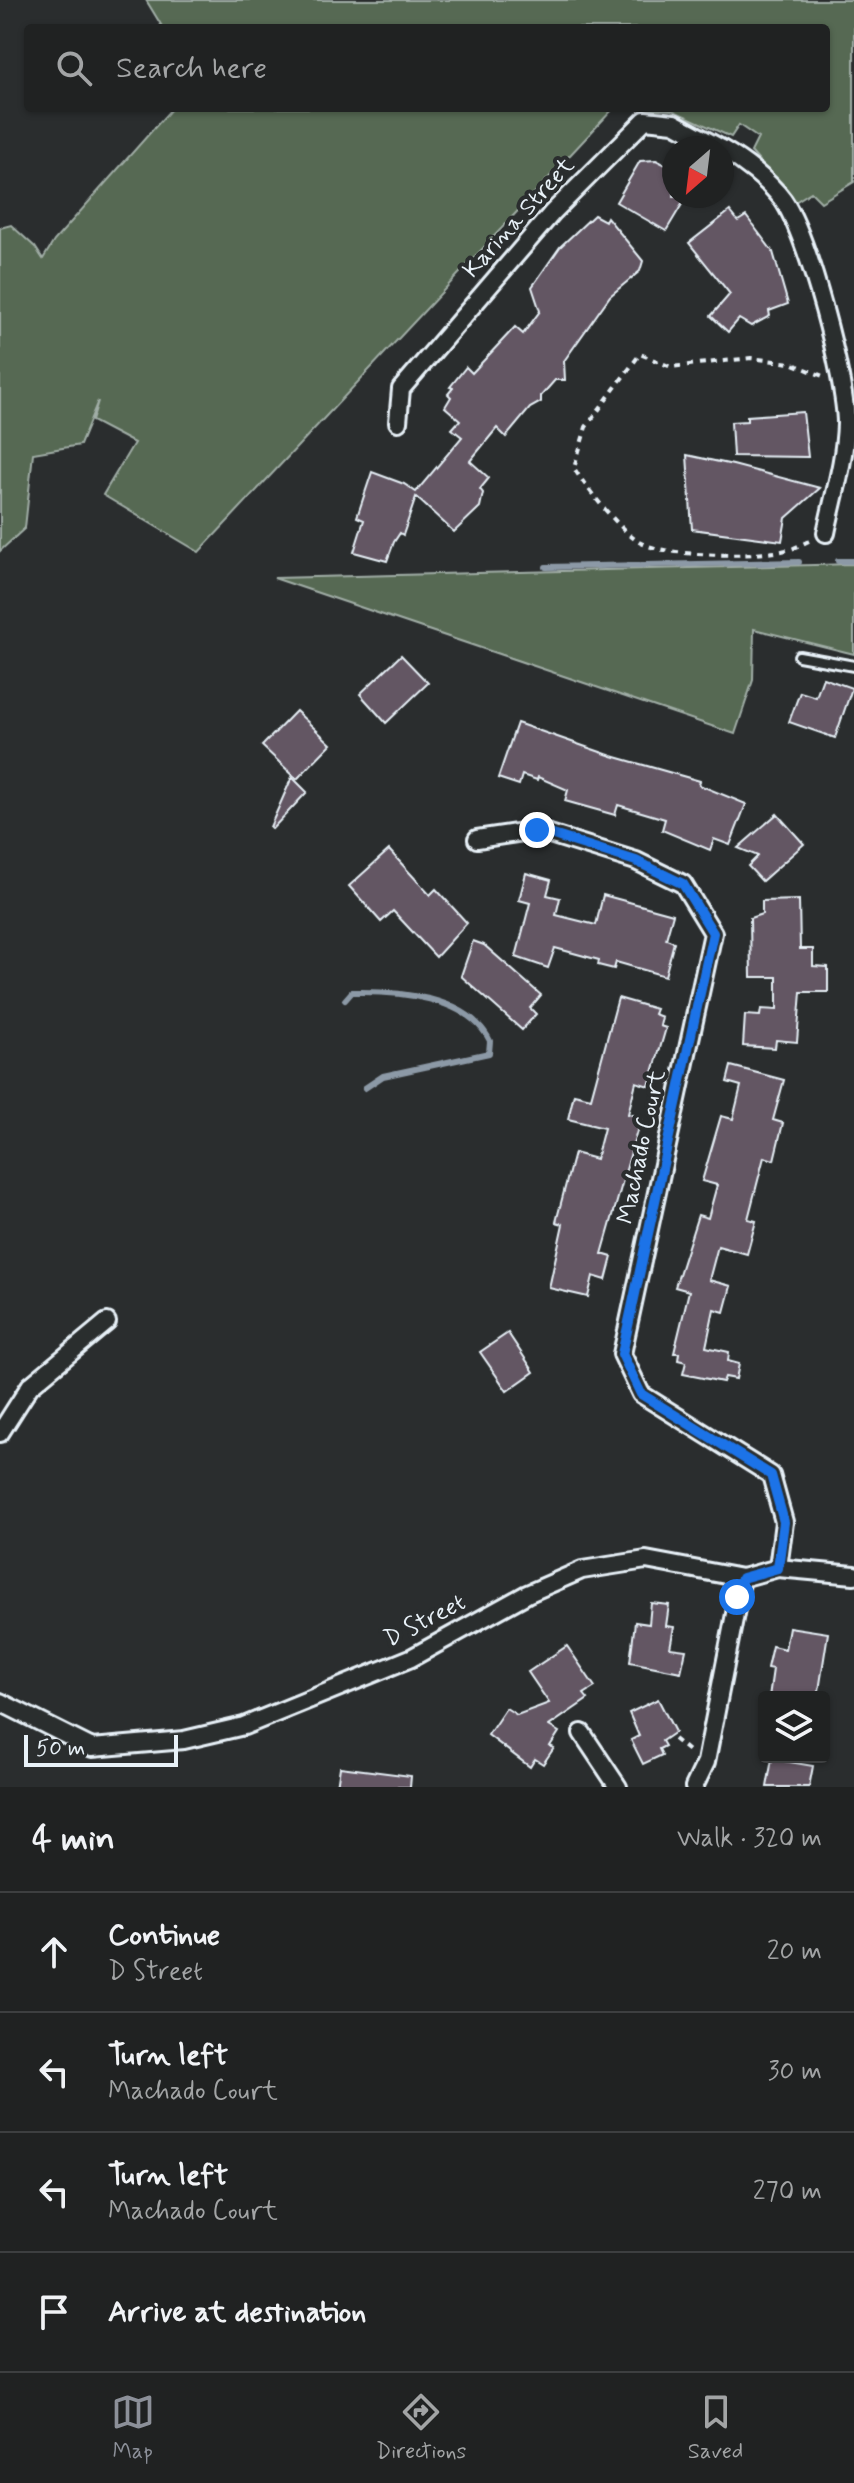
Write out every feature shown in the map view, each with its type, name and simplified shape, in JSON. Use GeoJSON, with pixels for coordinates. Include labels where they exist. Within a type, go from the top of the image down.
{"type":"FeatureCollection","features":[{"type":"Feature","properties":{"kind":"street","name":"Karina Street"},"geometry":{"type":"LineString","coordinates":[[398,422],[401,389],[552,213],[645,120],[674,123],[698,136]]}},
{"type":"Feature","properties":{"kind":"street","name":"Karina Street"},"geometry":{"type":"LineString","coordinates":[[734,155],[783,201],[801,243],[838,359],[850,424],[826,533]]}},
{"type":"Feature","properties":{"kind":"street","name":"Machado Court"},"geometry":{"type":"LineString","coordinates":[[477,839],[537,830],[636,861],[683,884],[713,933],[622,1354],[641,1394],[771,1475],[784,1522],[778,1568]]}},
{"type":"Feature","properties":{"kind":"street"},"geometry":{"type":"LineString","coordinates":[[0,1433],[30,1386],[107,1322]]}},
{"type":"Feature","properties":{"kind":"street","name":"D Street"},"geometry":{"type":"LineString","coordinates":[[0,1702],[92,1748],[184,1740],[244,1726],[411,1658],[527,1594],[582,1570],[646,1560],[742,1578]]}},
{"type":"Feature","properties":{"kind":"street"},"geometry":{"type":"LineString","coordinates":[[694,1787],[706,1762],[742,1578],[778,1568],[854,1575]]}},
{"type":"Feature","properties":{"kind":"street"},"geometry":{"type":"LineString","coordinates":[[582,1733],[618,1787]]}},
{"type":"Feature","properties":{"kind":"lane"},"geometry":{"type":"LineString","coordinates":[[799,656],[854,666]]}},
{"type":"Feature","properties":{"kind":"path"},"geometry":{"type":"LineString","coordinates":[[826,533],[787,550],[727,554],[667,550],[639,542],[588,491],[574,468],[586,427],[640,354],[671,367],[751,358],[791,363],[841,384]]}},
{"type":"Feature","properties":{"kind":"path"},"geometry":{"type":"LineString","coordinates":[[674,1739],[693,1754]]}},
{"type":"Feature","properties":{"kind":"green space"},"geometry":{"type":"Polygon","coordinates":[[[146,0],[854,0],[854,182],[821,202],[811,192],[795,202],[751,152],[758,138],[739,125],[729,136],[676,112],[830,112],[830,24],[161,24],[146,0]]]}},
{"type":"Feature","properties":{"kind":"green space"},"geometry":{"type":"Polygon","coordinates":[[[168,112],[610,112],[199,552],[103,495],[134,443],[92,421],[98,401],[80,445],[33,453],[25,528],[0,551],[0,228],[11,225],[43,259],[54,241],[168,112]]]}},
{"type":"Feature","properties":{"kind":"green space"},"geometry":{"type":"Polygon","coordinates":[[[854,564],[854,654],[754,629],[753,680],[735,734],[274,578],[854,564]]]}},
{"type":"Feature","properties":{"kind":"building"},"geometry":{"type":"Polygon","coordinates":[[[656,160],[662,163],[662,208],[680,208],[666,231],[616,202],[640,161],[656,160]]]}},
{"type":"Feature","properties":{"kind":"building"},"geometry":{"type":"Polygon","coordinates":[[[730,211],[738,221],[746,216],[773,252],[788,304],[769,311],[770,316],[751,326],[739,319],[728,332],[711,316],[730,294],[689,243],[730,211]]]}},
{"type":"Feature","properties":{"kind":"building"},"geometry":{"type":"Polygon","coordinates":[[[594,215],[605,221],[607,217],[643,261],[640,271],[610,296],[564,361],[565,380],[555,380],[541,396],[541,402],[530,408],[506,437],[497,428],[470,461],[489,478],[480,489],[483,493],[480,507],[454,532],[416,497],[403,535],[400,533],[394,542],[387,561],[354,552],[364,520],[357,517],[372,472],[416,492],[462,437],[452,429],[460,420],[445,407],[451,397],[448,394],[453,388],[450,387],[466,367],[472,373],[515,327],[523,334],[540,311],[532,287],[560,247],[594,215]]]}},
{"type":"Feature","properties":{"kind":"building"},"geometry":{"type":"Polygon","coordinates":[[[803,412],[808,457],[733,456],[731,422],[747,421],[747,416],[803,412]]]}},
{"type":"Feature","properties":{"kind":"building"},"geometry":{"type":"Polygon","coordinates":[[[687,455],[820,488],[786,518],[782,541],[692,529],[687,455]]]}},
{"type":"Feature","properties":{"kind":"building"},"geometry":{"type":"Polygon","coordinates":[[[401,655],[428,683],[386,723],[360,694],[401,655]]]}},
{"type":"Feature","properties":{"kind":"building"},"geometry":{"type":"Polygon","coordinates":[[[823,678],[852,688],[835,738],[789,722],[800,692],[816,697],[823,678]]]}},
{"type":"Feature","properties":{"kind":"building"},"geometry":{"type":"Polygon","coordinates":[[[296,711],[331,744],[297,779],[262,746],[296,711]]]}},
{"type":"Feature","properties":{"kind":"building"},"geometry":{"type":"Polygon","coordinates":[[[517,723],[612,756],[700,781],[699,785],[746,804],[730,845],[714,839],[710,850],[662,830],[665,819],[618,805],[615,815],[565,801],[568,790],[538,777],[537,780],[522,775],[519,785],[498,778],[517,723]]]}},
{"type":"Feature","properties":{"kind":"building"},"geometry":{"type":"Polygon","coordinates":[[[292,777],[307,792],[272,829],[270,827],[292,777]]]}},
{"type":"Feature","properties":{"kind":"building"},"geometry":{"type":"Polygon","coordinates":[[[777,814],[804,844],[762,881],[748,866],[758,856],[738,848],[777,814]]]}},
{"type":"Feature","properties":{"kind":"building"},"geometry":{"type":"Polygon","coordinates":[[[389,850],[430,895],[436,889],[467,923],[436,957],[393,911],[381,922],[349,886],[389,850]]]}},
{"type":"Feature","properties":{"kind":"building"},"geometry":{"type":"Polygon","coordinates":[[[526,873],[551,880],[547,895],[560,898],[556,915],[596,925],[603,895],[673,914],[666,939],[674,942],[665,976],[616,962],[614,969],[598,965],[599,960],[555,948],[548,968],[516,957],[530,903],[519,900],[526,873]]]}},
{"type":"Feature","properties":{"kind":"building"},"geometry":{"type":"Polygon","coordinates":[[[799,900],[800,949],[813,949],[813,966],[828,967],[828,992],[801,992],[797,1042],[776,1040],[775,1048],[743,1046],[745,1015],[760,1016],[761,1009],[777,1010],[777,977],[751,977],[750,918],[762,914],[762,901],[799,900]]]}},
{"type":"Feature","properties":{"kind":"building"},"geometry":{"type":"Polygon","coordinates":[[[473,941],[484,945],[541,995],[530,1008],[536,1014],[522,1030],[461,976],[473,941]]]}},
{"type":"Feature","properties":{"kind":"building"},"geometry":{"type":"Polygon","coordinates":[[[618,998],[656,1009],[654,1014],[662,1017],[660,1026],[666,1028],[649,1086],[636,1082],[628,1114],[641,1117],[602,1254],[612,1257],[606,1280],[593,1276],[588,1297],[549,1288],[563,1224],[556,1222],[574,1153],[596,1159],[604,1128],[568,1119],[574,1094],[591,1098],[618,998]]]}},
{"type":"Feature","properties":{"kind":"building"},"geometry":{"type":"Polygon","coordinates":[[[731,1066],[784,1080],[773,1120],[783,1123],[774,1160],[764,1157],[748,1219],[756,1221],[747,1254],[718,1246],[709,1280],[731,1286],[724,1312],[714,1309],[706,1347],[729,1352],[728,1361],[739,1364],[736,1379],[725,1377],[723,1382],[683,1374],[686,1362],[678,1360],[679,1353],[674,1353],[689,1291],[675,1287],[698,1215],[708,1218],[717,1185],[702,1181],[721,1116],[733,1119],[741,1086],[727,1082],[731,1066]]]}},
{"type":"Feature","properties":{"kind":"building"},"geometry":{"type":"Polygon","coordinates":[[[508,1333],[534,1372],[507,1391],[480,1352],[508,1333]]]}},
{"type":"Feature","properties":{"kind":"building"},"geometry":{"type":"Polygon","coordinates":[[[651,1603],[669,1605],[666,1626],[674,1627],[670,1648],[686,1650],[681,1672],[630,1662],[635,1622],[649,1624],[651,1603]]]}},
{"type":"Feature","properties":{"kind":"building"},"geometry":{"type":"Polygon","coordinates":[[[789,1627],[828,1633],[819,1691],[770,1691],[773,1669],[767,1668],[772,1646],[785,1649],[789,1627]]]}},
{"type":"Feature","properties":{"kind":"building"},"geometry":{"type":"Polygon","coordinates":[[[567,1646],[595,1687],[584,1694],[588,1699],[549,1726],[559,1732],[550,1746],[554,1748],[543,1764],[535,1759],[530,1767],[488,1735],[506,1708],[517,1715],[549,1703],[528,1672],[567,1646]]]}},
{"type":"Feature","properties":{"kind":"building"},"geometry":{"type":"Polygon","coordinates":[[[658,1699],[675,1732],[662,1741],[665,1746],[659,1749],[662,1755],[643,1764],[631,1740],[639,1736],[629,1713],[658,1699]]]}},
{"type":"Feature","properties":{"kind":"building"},"geometry":{"type":"Polygon","coordinates":[[[771,1763],[813,1766],[809,1787],[767,1787],[771,1763]]]}},
{"type":"Feature","properties":{"kind":"building"},"geometry":{"type":"Polygon","coordinates":[[[340,1767],[411,1776],[410,1787],[337,1787],[340,1767]]]}},
{"type":"Feature","properties":{"kind":"waterway"},"geometry":{"type":"LineString","coordinates":[[838,561],[854,561]]}},
{"type":"Feature","properties":{"kind":"waterway"},"geometry":{"type":"LineString","coordinates":[[546,567],[799,562]]}},
{"type":"Feature","properties":{"kind":"waterway"},"geometry":{"type":"LineString","coordinates":[[345,1000],[352,992],[430,999],[465,1014],[480,1026],[490,1041],[489,1053],[383,1076],[365,1088]]}},
{"type":"Feature","properties":{"kind":"route"},"geometry":{"type":"LineString","coordinates":[[537,830],[636,861],[683,884],[713,933],[622,1354],[641,1394],[771,1475],[784,1522],[778,1568],[742,1578],[737,1597]]}}]}
